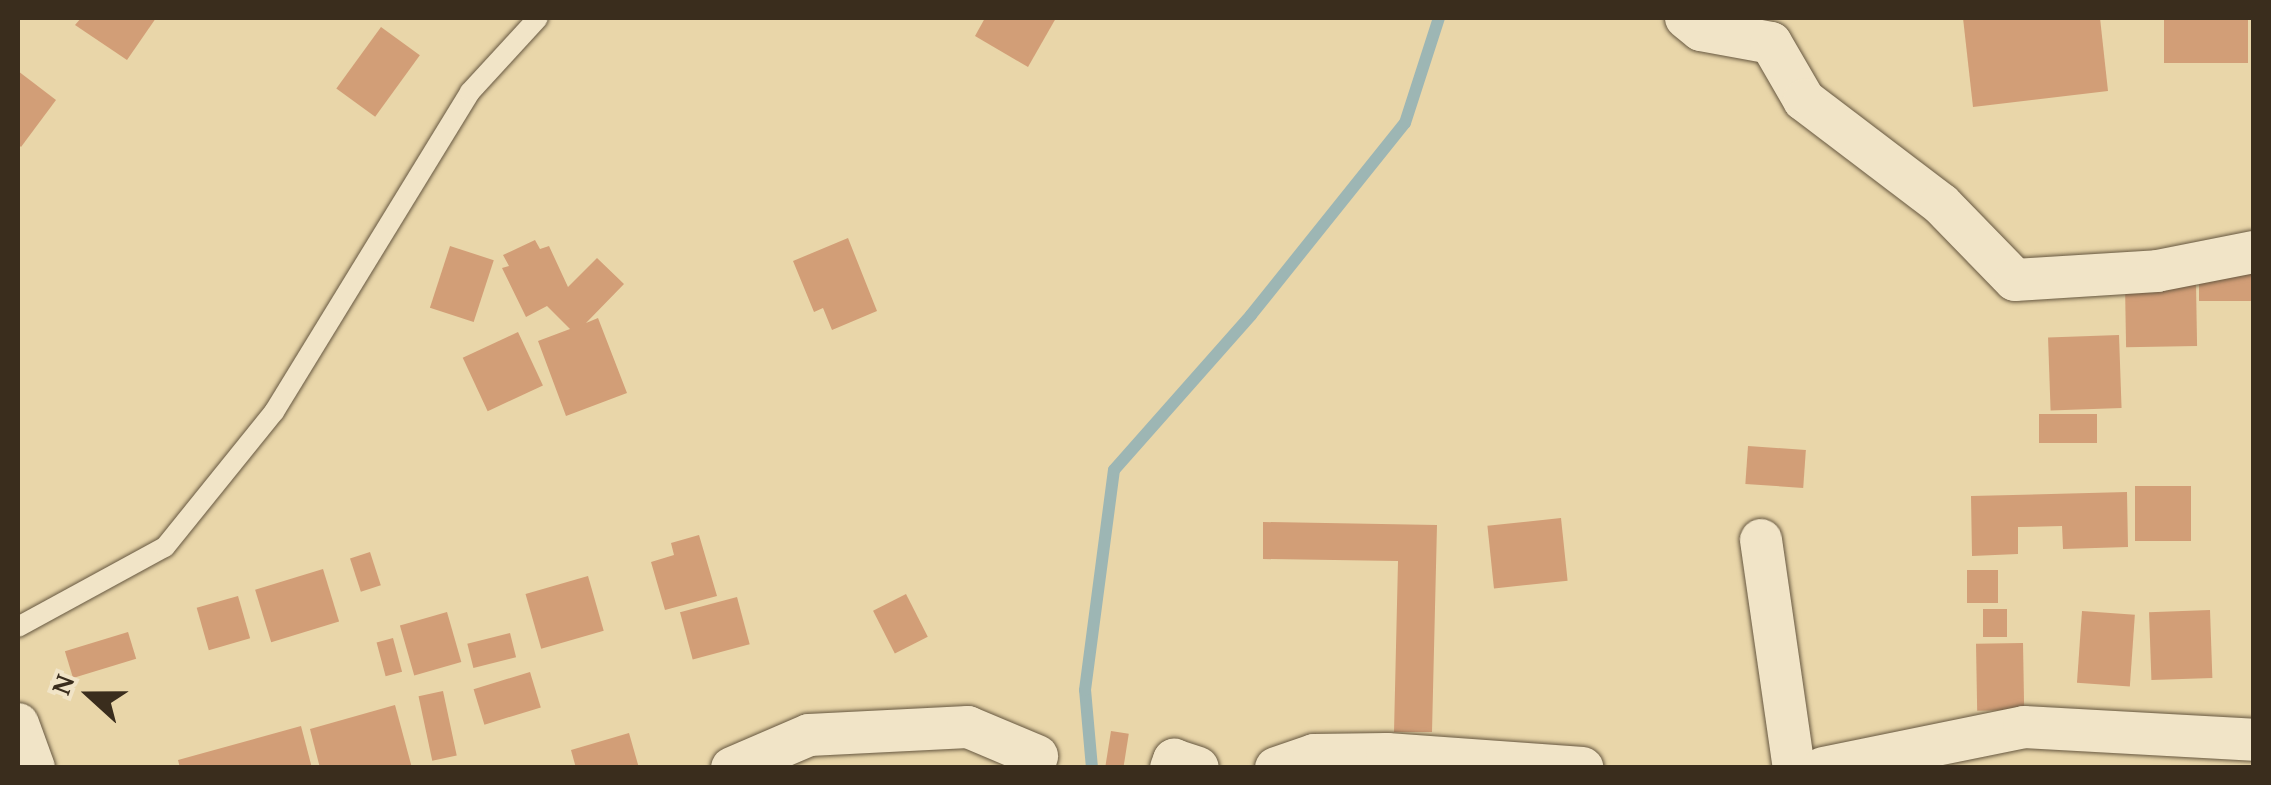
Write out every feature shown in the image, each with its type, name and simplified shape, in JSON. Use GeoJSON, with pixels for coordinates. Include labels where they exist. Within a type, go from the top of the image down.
{"type":"FeatureCollection","features":[{"type":"Feature","properties":{"kind":"street"},"geometry":{"type":"LineString","coordinates":[[1686,18],[1701,30],[1772,43],[1804,100],[1941,204],[2015,280],[2158,271],[2254,252]]}},
{"type":"Feature","properties":{"kind":"street"},"geometry":{"type":"LineString","coordinates":[[1761,540],[1794,768]]}},
{"type":"Feature","properties":{"kind":"street"},"geometry":{"type":"LineString","coordinates":[[18,724],[34,768]]}},
{"type":"Feature","properties":{"kind":"street"},"geometry":{"type":"LineString","coordinates":[[1823,768],[2024,727],[2254,740]]}},
{"type":"Feature","properties":{"kind":"street"},"geometry":{"type":"LineString","coordinates":[[732,768],[809,734],[948,728],[968,728],[1037,756]]}},
{"type":"Feature","properties":{"kind":"street"},"geometry":{"type":"LineString","coordinates":[[1276,768],[1314,755],[1387,754],[1582,768]]}},
{"type":"Feature","properties":{"kind":"street"},"geometry":{"type":"LineString","coordinates":[[1171,768],[1174,760],[1198,768]]}},
{"type":"Feature","properties":{"kind":"lane"},"geometry":{"type":"LineString","coordinates":[[18,627],[165,547],[274,412],[470,92],[538,18]]}},
{"type":"Feature","properties":{"kind":"building"},"geometry":{"type":"Polygon","coordinates":[[[81,18],[156,18],[127,60],[75,25],[81,18]]]}},
{"type":"Feature","properties":{"kind":"building"},"geometry":{"type":"Polygon","coordinates":[[[985,18],[1056,18],[1028,67],[975,36],[985,18]]]}},
{"type":"Feature","properties":{"kind":"building"},"geometry":{"type":"Polygon","coordinates":[[[1963,18],[2100,18],[2108,91],[1973,107],[1963,18]]]}},
{"type":"Feature","properties":{"kind":"building"},"geometry":{"type":"Polygon","coordinates":[[[2164,18],[2248,18],[2248,63],[2164,63],[2164,18]]]}},
{"type":"Feature","properties":{"kind":"building"},"geometry":{"type":"Polygon","coordinates":[[[381,27],[420,55],[375,117],[336,88],[381,27]]]}},
{"type":"Feature","properties":{"kind":"building"},"geometry":{"type":"Polygon","coordinates":[[[18,71],[56,100],[21,147],[18,144],[18,71]]]}},
{"type":"Feature","properties":{"kind":"building"},"geometry":{"type":"Polygon","coordinates":[[[848,238],[877,311],[832,330],[823,308],[814,312],[793,261],[848,238]]]}},
{"type":"Feature","properties":{"kind":"building"},"geometry":{"type":"Polygon","coordinates":[[[535,240],[540,249],[549,246],[568,287],[597,258],[624,284],[586,323],[598,318],[627,393],[566,416],[538,341],[570,329],[547,306],[526,317],[502,268],[509,266],[503,255],[535,240]]]}},
{"type":"Feature","properties":{"kind":"building"},"geometry":{"type":"Polygon","coordinates":[[[450,246],[494,260],[474,322],[430,308],[450,246]]]}},
{"type":"Feature","properties":{"kind":"building"},"geometry":{"type":"Polygon","coordinates":[[[2199,270],[2254,270],[2254,301],[2199,301],[2199,270]]]}},
{"type":"Feature","properties":{"kind":"building"},"geometry":{"type":"Polygon","coordinates":[[[2196,284],[2197,346],[2126,347],[2125,285],[2196,284]]]}},
{"type":"Feature","properties":{"kind":"building"},"geometry":{"type":"Polygon","coordinates":[[[518,332],[543,385],[488,411],[463,358],[518,332]]]}},
{"type":"Feature","properties":{"kind":"building"},"geometry":{"type":"Polygon","coordinates":[[[2119,335],[2122,408],[2051,410],[2048,337],[2119,335]]]}},
{"type":"Feature","properties":{"kind":"building"},"geometry":{"type":"Polygon","coordinates":[[[2039,414],[2097,414],[2097,443],[2039,443],[2039,414]]]}},
{"type":"Feature","properties":{"kind":"building"},"geometry":{"type":"Polygon","coordinates":[[[1748,446],[1806,450],[1803,488],[1745,484],[1748,446]]]}},
{"type":"Feature","properties":{"kind":"building"},"geometry":{"type":"Polygon","coordinates":[[[2135,486],[2191,486],[2191,541],[2135,541],[2135,486]]]}},
{"type":"Feature","properties":{"kind":"building"},"geometry":{"type":"Polygon","coordinates":[[[2127,492],[2128,547],[2063,549],[2062,526],[2018,527],[2018,554],[1972,556],[1971,496],[2127,492]]]}},
{"type":"Feature","properties":{"kind":"building"},"geometry":{"type":"Polygon","coordinates":[[[1561,518],[1568,581],[1494,588],[1487,526],[1561,518]]]}},
{"type":"Feature","properties":{"kind":"building"},"geometry":{"type":"Polygon","coordinates":[[[1263,522],[1437,525],[1432,732],[1394,732],[1398,561],[1263,559],[1263,522]]]}},
{"type":"Feature","properties":{"kind":"building"},"geometry":{"type":"Polygon","coordinates":[[[699,535],[717,596],[665,610],[651,562],[674,555],[671,543],[699,535]]]}},
{"type":"Feature","properties":{"kind":"building"},"geometry":{"type":"Polygon","coordinates":[[[370,552],[381,585],[361,592],[350,558],[370,552]]]}},
{"type":"Feature","properties":{"kind":"building"},"geometry":{"type":"Polygon","coordinates":[[[323,569],[339,622],[271,642],[255,590],[323,569]]]}},
{"type":"Feature","properties":{"kind":"building"},"geometry":{"type":"Polygon","coordinates":[[[1967,570],[1998,570],[1998,603],[1967,603],[1967,570]]]}},
{"type":"Feature","properties":{"kind":"building"},"geometry":{"type":"Polygon","coordinates":[[[588,576],[604,631],[541,649],[526,594],[588,576]]]}},
{"type":"Feature","properties":{"kind":"building"},"geometry":{"type":"Polygon","coordinates":[[[906,594],[928,637],[895,654],[873,611],[906,594]]]}},
{"type":"Feature","properties":{"kind":"building"},"geometry":{"type":"Polygon","coordinates":[[[238,596],[250,638],[209,650],[197,608],[238,596]]]}},
{"type":"Feature","properties":{"kind":"building"},"geometry":{"type":"Polygon","coordinates":[[[737,597],[750,644],[693,660],[680,612],[737,597]]]}},
{"type":"Feature","properties":{"kind":"building"},"geometry":{"type":"Polygon","coordinates":[[[1983,609],[2007,609],[2007,637],[1983,637],[1983,609]]]}},
{"type":"Feature","properties":{"kind":"building"},"geometry":{"type":"Polygon","coordinates":[[[2210,610],[2212,678],[2151,680],[2149,612],[2210,610]]]}},
{"type":"Feature","properties":{"kind":"building"},"geometry":{"type":"Polygon","coordinates":[[[2082,611],[2135,615],[2130,687],[2077,683],[2082,611]]]}},
{"type":"Feature","properties":{"kind":"building"},"geometry":{"type":"Polygon","coordinates":[[[447,612],[461,662],[414,675],[400,626],[447,612]]]}},
{"type":"Feature","properties":{"kind":"building"},"geometry":{"type":"Polygon","coordinates":[[[128,632],[136,659],[73,678],[65,651],[128,632]]]}},
{"type":"Feature","properties":{"kind":"building"},"geometry":{"type":"Polygon","coordinates":[[[510,633],[516,657],[473,668],[467,644],[510,633]]]}},
{"type":"Feature","properties":{"kind":"building"},"geometry":{"type":"Polygon","coordinates":[[[393,638],[402,672],[386,676],[377,642],[393,638]]]}},
{"type":"Feature","properties":{"kind":"building"},"geometry":{"type":"Polygon","coordinates":[[[2023,643],[2024,710],[1977,711],[1976,644],[2023,643]]]}},
{"type":"Feature","properties":{"kind":"building"},"geometry":{"type":"Polygon","coordinates":[[[530,672],[541,707],[484,725],[474,689],[530,672]]]}},
{"type":"Feature","properties":{"kind":"building"},"geometry":{"type":"Polygon","coordinates":[[[443,691],[457,756],[432,761],[419,696],[443,691]]]}},
{"type":"Feature","properties":{"kind":"building"},"geometry":{"type":"Polygon","coordinates":[[[395,705],[412,768],[320,768],[310,729],[395,705]]]}},
{"type":"Feature","properties":{"kind":"building"},"geometry":{"type":"Polygon","coordinates":[[[301,726],[312,768],[180,768],[178,760],[301,726]]]}},
{"type":"Feature","properties":{"kind":"building"},"geometry":{"type":"Polygon","coordinates":[[[1111,731],[1129,734],[1123,768],[1105,768],[1111,731]]]}},
{"type":"Feature","properties":{"kind":"building"},"geometry":{"type":"Polygon","coordinates":[[[629,733],[639,768],[576,768],[571,750],[629,733]]]}},
{"type":"Feature","properties":{"kind":"waterway"},"geometry":{"type":"LineString","coordinates":[[1092,768],[1085,690],[1114,470],[1251,315],[1405,123],[1439,18]]}}]}
